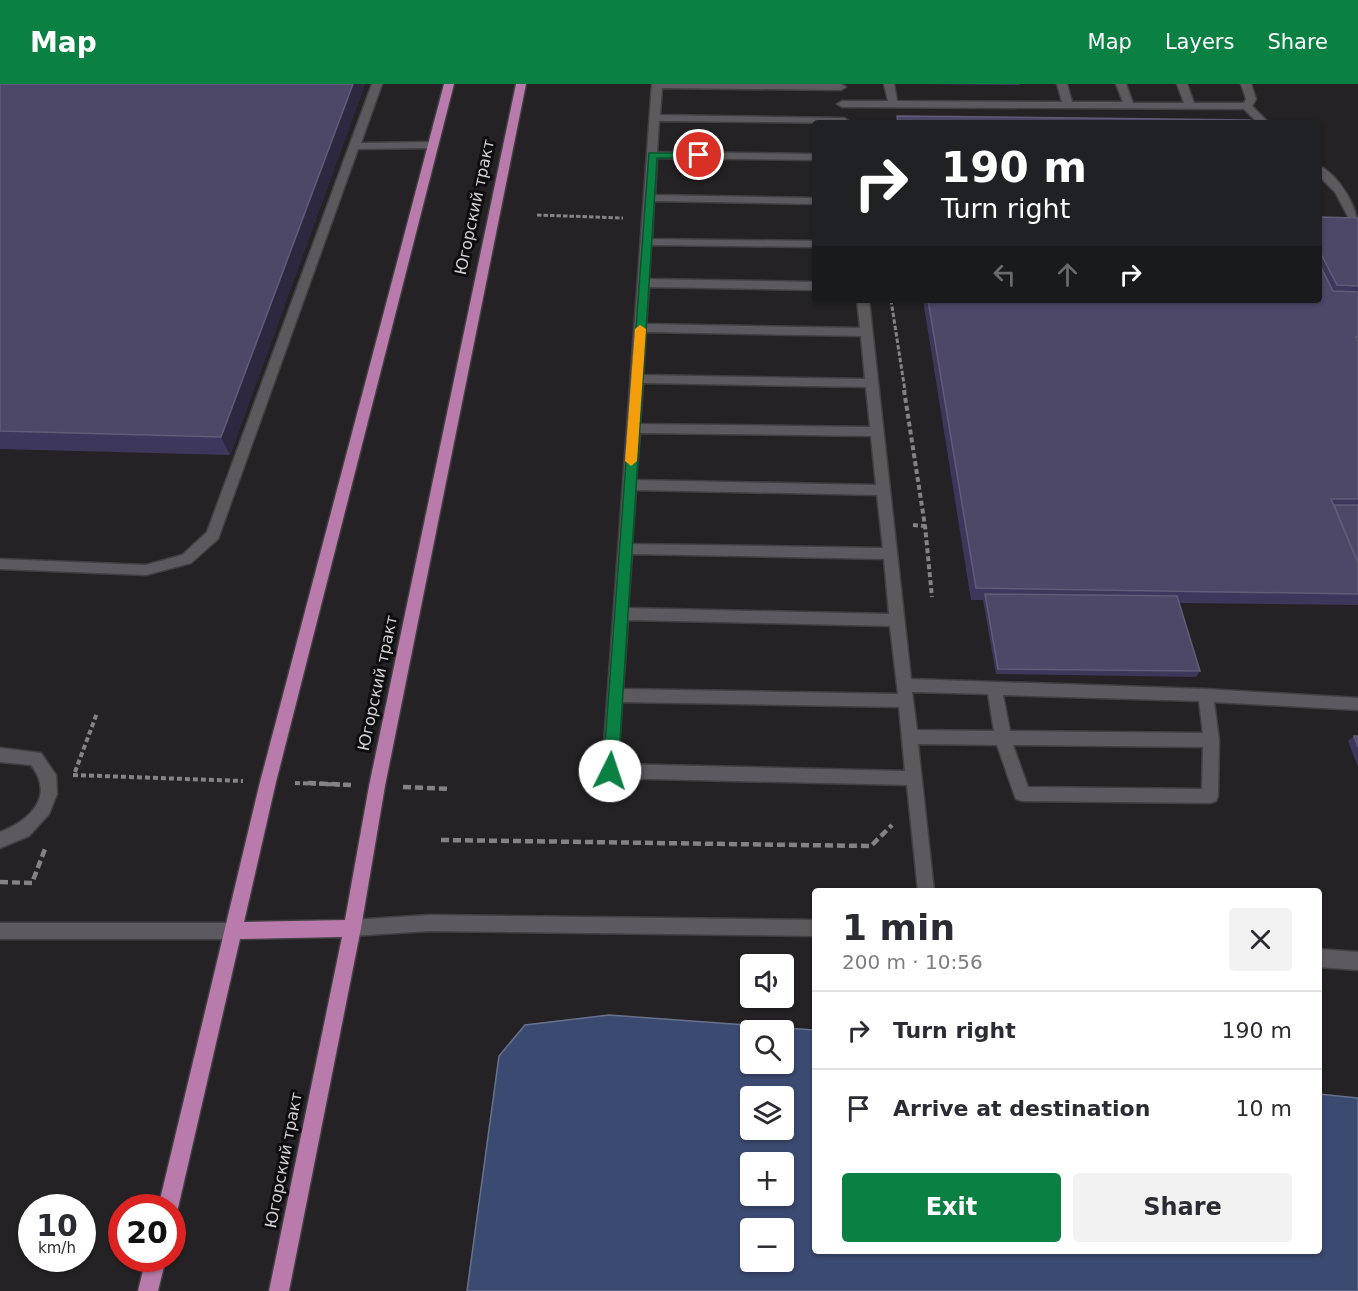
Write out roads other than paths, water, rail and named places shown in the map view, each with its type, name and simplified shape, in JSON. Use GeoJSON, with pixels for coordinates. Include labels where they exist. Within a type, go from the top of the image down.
{"type":"FeatureCollection","features":[{"type":"Feature","properties":{"kind":"main road"},"geometry":{"type":"LineString","coordinates":[[171,1194],[268,782],[431,146],[449,84]]}},
{"type":"Feature","properties":{"kind":"main road","name":"Югорский тракт"},"geometry":{"type":"LineString","coordinates":[[279,1291],[306,1147],[352,927],[377,786],[521,84]]}},
{"type":"Feature","properties":{"kind":"main road"},"geometry":{"type":"LineString","coordinates":[[234,931],[352,927]]}},
{"type":"Feature","properties":{"kind":"main road"},"geometry":{"type":"LineString","coordinates":[[148,1291],[153,1272]]}},
{"type":"Feature","properties":{"kind":"lane"},"geometry":{"type":"LineString","coordinates":[[0,564],[146,570],[186,559],[213,535],[377,84]]}},
{"type":"Feature","properties":{"kind":"lane"},"geometry":{"type":"LineString","coordinates":[[844,120],[841,86],[657,84],[610,771],[913,778]]}},
{"type":"Feature","properties":{"kind":"lane"},"geometry":{"type":"LineString","coordinates":[[889,84],[893,104]]}},
{"type":"Feature","properties":{"kind":"lane"},"geometry":{"type":"LineString","coordinates":[[1062,84],[1068,105]]}},
{"type":"Feature","properties":{"kind":"lane"},"geometry":{"type":"LineString","coordinates":[[1121,84],[1129,106]]}},
{"type":"Feature","properties":{"kind":"lane"},"geometry":{"type":"LineString","coordinates":[[1182,84],[1190,105]]}},
{"type":"Feature","properties":{"kind":"lane"},"geometry":{"type":"LineString","coordinates":[[1246,84],[1251,99],[1247,106]]}},
{"type":"Feature","properties":{"kind":"lane"},"geometry":{"type":"LineString","coordinates":[[843,104],[1247,106],[1261,120]]}},
{"type":"Feature","properties":{"kind":"lane"},"geometry":{"type":"LineString","coordinates":[[655,118],[812,121]]}},
{"type":"Feature","properties":{"kind":"lane"},"geometry":{"type":"LineString","coordinates":[[354,146],[431,146]]}},
{"type":"Feature","properties":{"kind":"lane"},"geometry":{"type":"LineString","coordinates":[[652,155],[812,157]]}},
{"type":"Feature","properties":{"kind":"lane"},"geometry":{"type":"LineString","coordinates":[[1322,172],[1340,191],[1358,226]]}},
{"type":"Feature","properties":{"kind":"lane"},"geometry":{"type":"LineString","coordinates":[[649,198],[812,201]]}},
{"type":"Feature","properties":{"kind":"lane"},"geometry":{"type":"LineString","coordinates":[[646,242],[812,244]]}},
{"type":"Feature","properties":{"kind":"lane"},"geometry":{"type":"LineString","coordinates":[[643,283],[812,286]]}},
{"type":"Feature","properties":{"kind":"lane"},"geometry":{"type":"LineString","coordinates":[[863,303],[926,888]]}},
{"type":"Feature","properties":{"kind":"lane"},"geometry":{"type":"LineString","coordinates":[[640,328],[867,332]]}},
{"type":"Feature","properties":{"kind":"lane"},"geometry":{"type":"LineString","coordinates":[[637,379],[872,383]]}},
{"type":"Feature","properties":{"kind":"lane"},"geometry":{"type":"LineString","coordinates":[[634,428],[877,432]]}},
{"type":"Feature","properties":{"kind":"lane"},"geometry":{"type":"LineString","coordinates":[[630,485],[883,490]]}},
{"type":"Feature","properties":{"kind":"lane"},"geometry":{"type":"LineString","coordinates":[[626,549],[890,555]]}},
{"type":"Feature","properties":{"kind":"lane"},"geometry":{"type":"LineString","coordinates":[[621,614],[897,620]]}},
{"type":"Feature","properties":{"kind":"lane"},"geometry":{"type":"LineString","coordinates":[[616,695],[905,693],[994,690],[1206,694],[1358,704]]}},
{"type":"Feature","properties":{"kind":"lane"},"geometry":{"type":"LineString","coordinates":[[994,690],[1003,738],[1022,794],[1210,796],[1211,740],[1206,694]]}},
{"type":"Feature","properties":{"kind":"lane"},"geometry":{"type":"LineString","coordinates":[[909,737],[1211,740]]}},
{"type":"Feature","properties":{"kind":"lane"},"geometry":{"type":"LineString","coordinates":[[0,755],[35,758],[48,775],[49,794],[41,814],[23,831],[0,840]]}},
{"type":"Feature","properties":{"kind":"lane"},"geometry":{"type":"LineString","coordinates":[[352,927],[441,922],[812,928]]}},
{"type":"Feature","properties":{"kind":"lane"},"geometry":{"type":"LineString","coordinates":[[0,931],[234,931]]}},
{"type":"Feature","properties":{"kind":"lane"},"geometry":{"type":"LineString","coordinates":[[1322,958],[1358,961]]}},
{"type":"Feature","properties":{"kind":"water"},"geometry":{"type":"Polygon","coordinates":[[[609,1015],[740,1025],[740,1074],[794,1074],[794,1029],[812,1030],[812,1254],[1322,1254],[1322,1094],[1358,1098],[1358,1291],[467,1291],[499,1056],[525,1025],[609,1015]]]}}]}
